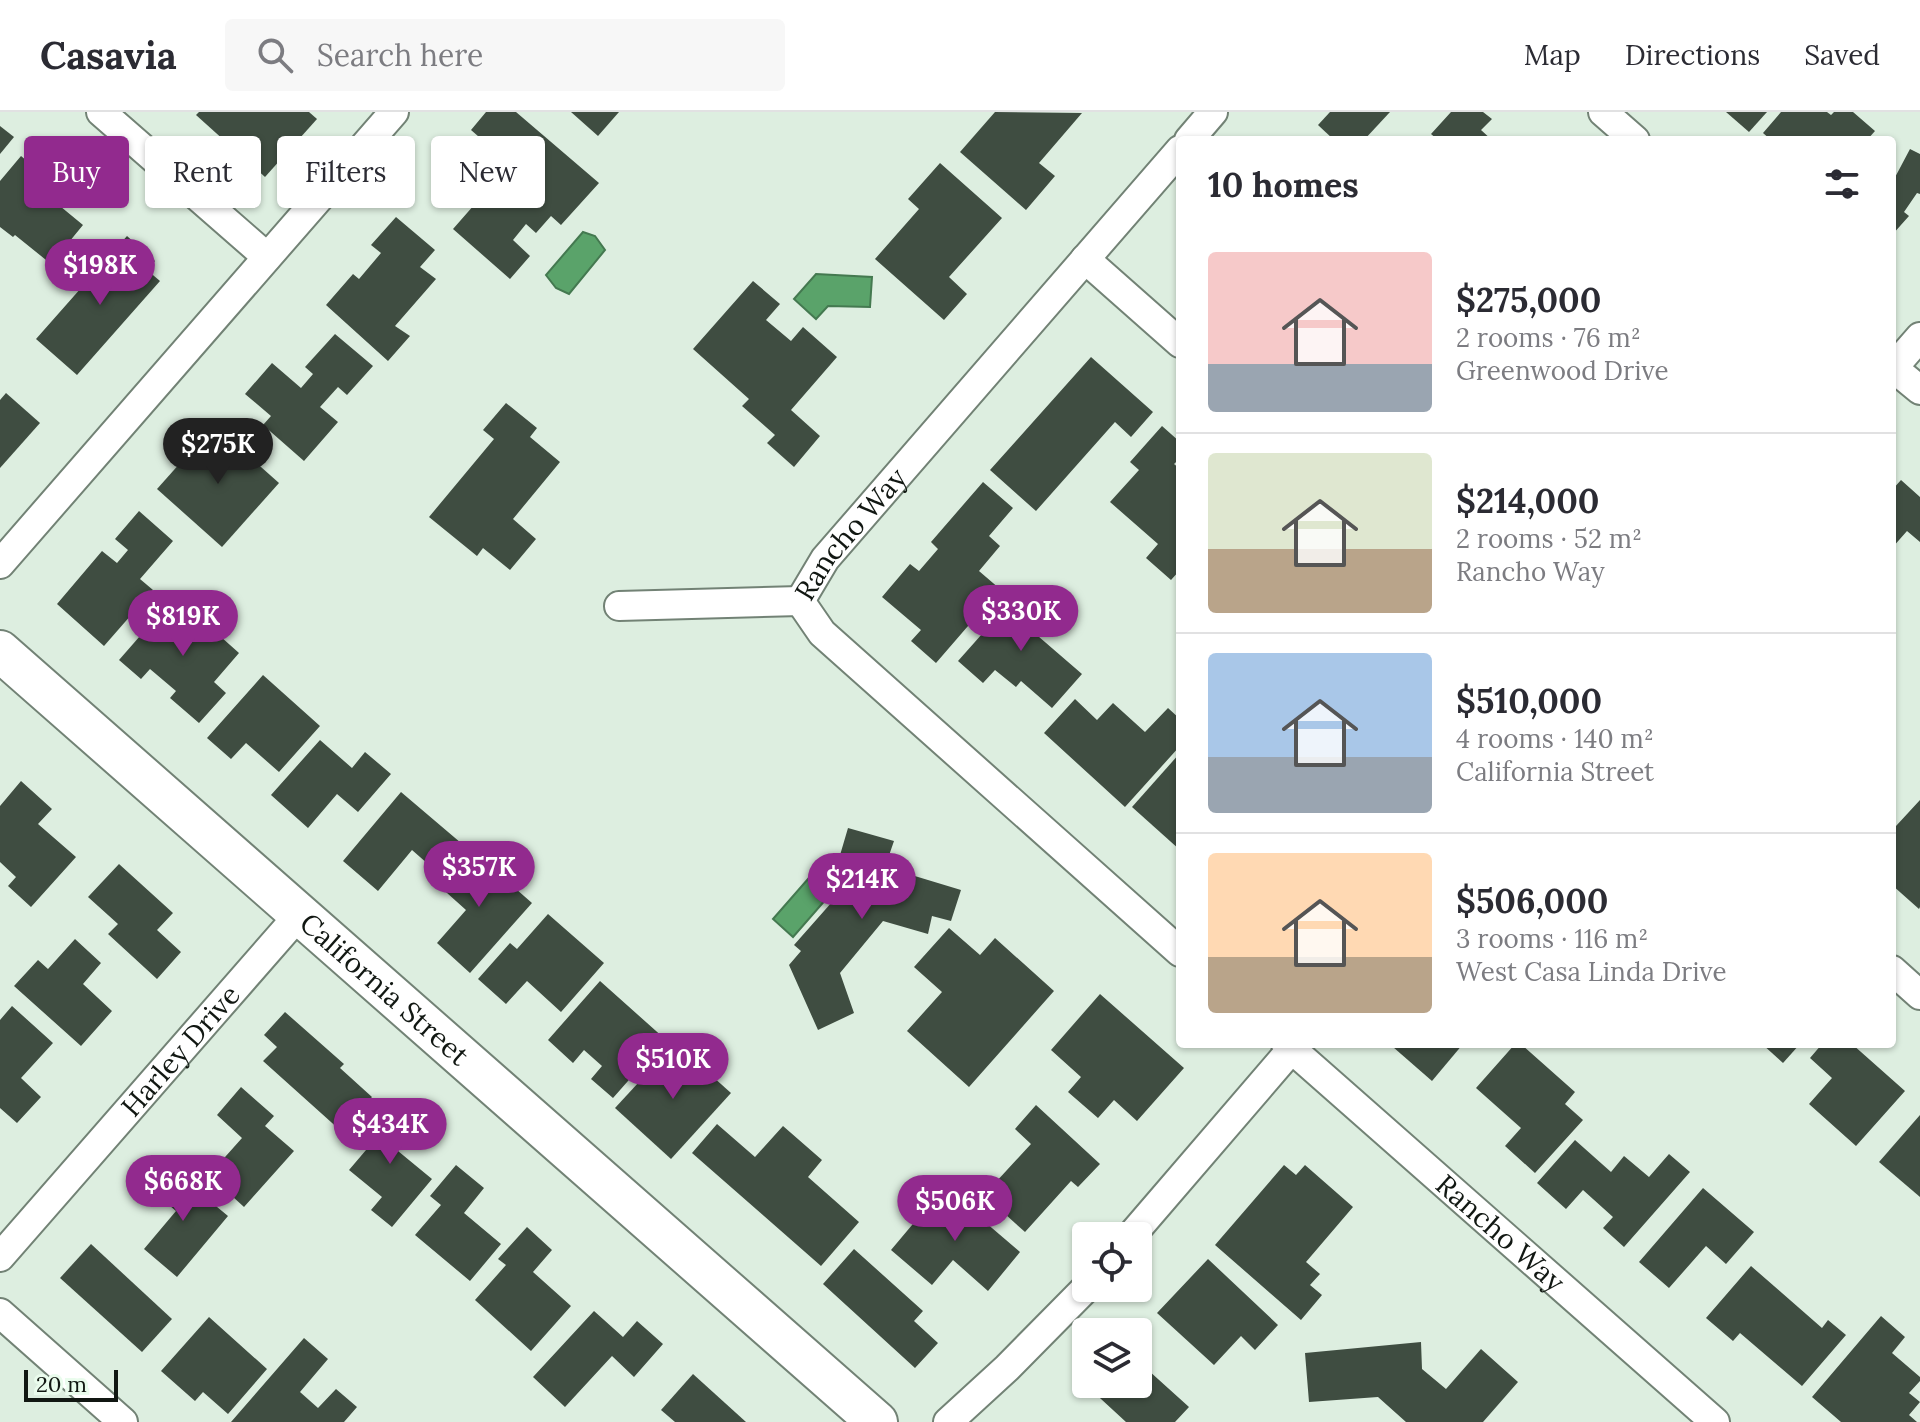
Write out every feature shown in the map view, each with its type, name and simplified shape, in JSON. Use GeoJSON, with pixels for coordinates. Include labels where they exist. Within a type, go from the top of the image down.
{"type":"FeatureCollection","features":[{"type":"Feature","properties":{"kind":"street"},"geometry":{"type":"LineString","coordinates":[[101,112],[267,257]]}},
{"type":"Feature","properties":{"kind":"street"},"geometry":{"type":"LineString","coordinates":[[0,564],[394,112]]}},
{"type":"Feature","properties":{"kind":"street"},"geometry":{"type":"LineString","coordinates":[[1192,136],[1213,112]]}},
{"type":"Feature","properties":{"kind":"street"},"geometry":{"type":"LineString","coordinates":[[1603,112],[1630,136]]}},
{"type":"Feature","properties":{"kind":"street","name":"Rancho Way"},"geometry":{"type":"LineString","coordinates":[[1176,155],[825,559],[800,601],[822,633],[1176,948]]}},
{"type":"Feature","properties":{"kind":"street"},"geometry":{"type":"LineString","coordinates":[[1085,259],[1176,339]]}},
{"type":"Feature","properties":{"kind":"street"},"geometry":{"type":"LineString","coordinates":[[1896,364],[1920,337]]}},
{"type":"Feature","properties":{"kind":"street"},"geometry":{"type":"LineString","coordinates":[[1896,371],[1920,390]]}},
{"type":"Feature","properties":{"kind":"street"},"geometry":{"type":"LineString","coordinates":[[619,606],[800,601]]}},
{"type":"Feature","properties":{"kind":"street","name":"California Street"},"geometry":{"type":"LineString","coordinates":[[0,651],[877,1422]]}},
{"type":"Feature","properties":{"kind":"street","name":"Harley Drive"},"geometry":{"type":"LineString","coordinates":[[0,1257],[298,916]]}},
{"type":"Feature","properties":{"kind":"street"},"geometry":{"type":"LineString","coordinates":[[1896,974],[1920,995]]}},
{"type":"Feature","properties":{"kind":"street"},"geometry":{"type":"LineString","coordinates":[[1143,1222],[1289,1048]]}},
{"type":"Feature","properties":{"kind":"street","name":"Rancho Way"},"geometry":{"type":"LineString","coordinates":[[1293,1048],[1715,1422]]}},
{"type":"Feature","properties":{"kind":"street"},"geometry":{"type":"LineString","coordinates":[[948,1422],[1072,1302]]}},
{"type":"Feature","properties":{"kind":"street"},"geometry":{"type":"LineString","coordinates":[[0,1313],[123,1422]]}},
{"type":"Feature","properties":{"kind":"shaded area"},"geometry":{"type":"Polygon","coordinates":[[[583,232],[595,236],[605,250],[569,294],[556,288],[546,275],[583,232]]]}},
{"type":"Feature","properties":{"kind":"shaded area"},"geometry":{"type":"Polygon","coordinates":[[[816,274],[872,277],[870,307],[828,306],[816,319],[794,299],[816,274]]]}},
{"type":"Feature","properties":{"kind":"shaded area"},"geometry":{"type":"Polygon","coordinates":[[[815,871],[834,890],[793,937],[773,919],[815,871]]]}},
{"type":"Feature","properties":{"kind":"building"},"geometry":{"type":"Polygon","coordinates":[[[199,112],[309,112],[317,119],[302,136],[277,136],[277,164],[265,177],[261,173],[261,136],[219,136],[196,115],[199,112]]]}},
{"type":"Feature","properties":{"kind":"building"},"geometry":{"type":"Polygon","coordinates":[[[486,112],[516,112],[544,136],[478,136],[471,130],[486,112]]]}},
{"type":"Feature","properties":{"kind":"building"},"geometry":{"type":"Polygon","coordinates":[[[571,112],[619,112],[598,136],[571,112]]]}},
{"type":"Feature","properties":{"kind":"building"},"geometry":{"type":"Polygon","coordinates":[[[995,112],[1082,113],[1039,163],[1055,176],[1026,210],[960,152],[995,112]]]}},
{"type":"Feature","properties":{"kind":"building"},"geometry":{"type":"Polygon","coordinates":[[[1330,112],[1390,112],[1368,136],[1330,136],[1318,125],[1330,112]]]}},
{"type":"Feature","properties":{"kind":"building"},"geometry":{"type":"Polygon","coordinates":[[[1451,112],[1483,112],[1492,119],[1481,130],[1488,136],[1431,134],[1451,112]]]}},
{"type":"Feature","properties":{"kind":"building"},"geometry":{"type":"Polygon","coordinates":[[[1726,112],[1767,112],[1749,132],[1726,112]]]}},
{"type":"Feature","properties":{"kind":"building"},"geometry":{"type":"Polygon","coordinates":[[[1781,112],[1827,112],[1831,115],[1834,112],[1853,112],[1875,131],[1871,136],[1766,136],[1763,133],[1781,112]]]}},
{"type":"Feature","properties":{"kind":"building"},"geometry":{"type":"Polygon","coordinates":[[[0,126],[14,137],[0,154],[0,126]]]}},
{"type":"Feature","properties":{"kind":"building"},"geometry":{"type":"Polygon","coordinates":[[[545,137],[599,183],[561,225],[551,216],[536,233],[526,224],[513,240],[530,256],[510,279],[453,229],[471,208],[545,208],[545,137]]]}},
{"type":"Feature","properties":{"kind":"building"},"geometry":{"type":"Polygon","coordinates":[[[1910,149],[1920,154],[1920,194],[1917,193],[1904,212],[1909,216],[1896,231],[1896,175],[1910,149]]]}},
{"type":"Feature","properties":{"kind":"building"},"geometry":{"type":"Polygon","coordinates":[[[21,156],[24,159],[24,208],[62,208],[83,225],[51,264],[0,227],[0,181],[21,156]]]}},
{"type":"Feature","properties":{"kind":"building"},"geometry":{"type":"Polygon","coordinates":[[[940,163],[1002,218],[949,277],[967,294],[944,320],[875,259],[919,209],[908,199],[940,163]]]}},
{"type":"Feature","properties":{"kind":"building"},"geometry":{"type":"Polygon","coordinates":[[[396,217],[435,250],[420,267],[436,279],[395,326],[410,336],[388,361],[326,305],[353,274],[359,279],[381,253],[371,245],[396,217]]]}},
{"type":"Feature","properties":{"kind":"building"},"geometry":{"type":"Polygon","coordinates":[[[127,236],[155,261],[147,270],[160,281],[77,375],[36,339],[127,236]]]}},
{"type":"Feature","properties":{"kind":"building"},"geometry":{"type":"Polygon","coordinates":[[[753,281],[780,304],[766,320],[791,341],[803,327],[837,357],[791,410],[820,436],[794,467],[767,443],[775,435],[742,406],[749,399],[693,349],[753,281]]]}},
{"type":"Feature","properties":{"kind":"building"},"geometry":{"type":"Polygon","coordinates":[[[335,334],[373,366],[347,395],[338,387],[320,407],[338,422],[304,461],[263,425],[271,416],[245,394],[272,363],[301,388],[313,374],[305,367],[335,334]]]}},
{"type":"Feature","properties":{"kind":"building"},"geometry":{"type":"Polygon","coordinates":[[[1091,357],[1153,412],[1131,437],[1115,422],[1036,511],[990,470],[1091,357]]]}},
{"type":"Feature","properties":{"kind":"building"},"geometry":{"type":"Polygon","coordinates":[[[6,393],[40,423],[0,468],[0,400],[6,393]]]}},
{"type":"Feature","properties":{"kind":"building"},"geometry":{"type":"Polygon","coordinates":[[[506,403],[537,428],[530,437],[560,462],[513,519],[536,539],[510,570],[483,548],[477,556],[429,517],[494,439],[483,430],[506,403]]]}},
{"type":"Feature","properties":{"kind":"building"},"geometry":{"type":"Polygon","coordinates":[[[214,425],[279,483],[222,547],[157,489],[214,425]]]}},
{"type":"Feature","properties":{"kind":"building"},"geometry":{"type":"Polygon","coordinates":[[[1162,426],[1176,438],[1176,574],[1171,580],[1146,558],[1158,544],[1110,502],[1139,470],[1130,462],[1162,426]]]}},
{"type":"Feature","properties":{"kind":"building"},"geometry":{"type":"Polygon","coordinates":[[[1901,480],[1920,497],[1920,542],[1907,531],[1896,543],[1896,486],[1901,480]]]}},
{"type":"Feature","properties":{"kind":"building"},"geometry":{"type":"Polygon","coordinates":[[[983,482],[1013,508],[989,536],[1000,546],[979,571],[1000,589],[936,663],[911,641],[921,630],[882,597],[910,564],[919,571],[938,549],[931,542],[983,482]]]}},
{"type":"Feature","properties":{"kind":"building"},"geometry":{"type":"Polygon","coordinates":[[[139,511],[173,541],[140,579],[153,590],[104,646],[57,604],[102,551],[117,563],[128,550],[115,539],[139,511]]]}},
{"type":"Feature","properties":{"kind":"building"},"geometry":{"type":"Polygon","coordinates":[[[1021,590],[1047,612],[1031,630],[1082,674],[1052,708],[1021,681],[1016,687],[995,670],[983,683],[958,661],[1021,590]]]}},
{"type":"Feature","properties":{"kind":"building"},"geometry":{"type":"Polygon","coordinates":[[[175,596],[239,653],[214,682],[226,693],[199,723],[170,698],[176,691],[150,669],[141,679],[119,660],[175,596]]]}},
{"type":"Feature","properties":{"kind":"building"},"geometry":{"type":"Polygon","coordinates":[[[263,675],[320,726],[279,772],[246,743],[231,759],[207,738],[263,675]]]}},
{"type":"Feature","properties":{"kind":"building"},"geometry":{"type":"Polygon","coordinates":[[[1075,699],[1097,720],[1113,703],[1145,732],[1168,708],[1176,715],[1176,750],[1125,807],[1044,733],[1075,699]]]}},
{"type":"Feature","properties":{"kind":"building"},"geometry":{"type":"Polygon","coordinates":[[[320,740],[352,768],[365,752],[391,774],[358,812],[337,794],[308,828],[271,795],[320,740]]]}},
{"type":"Feature","properties":{"kind":"building"},"geometry":{"type":"Polygon","coordinates":[[[1176,758],[1176,846],[1132,807],[1176,758]]]}},
{"type":"Feature","properties":{"kind":"building"},"geometry":{"type":"Polygon","coordinates":[[[21,781],[52,809],[38,824],[76,857],[31,907],[8,886],[16,877],[0,862],[0,806],[21,781]]]}},
{"type":"Feature","properties":{"kind":"building"},"geometry":{"type":"Polygon","coordinates":[[[401,792],[461,843],[436,871],[412,850],[378,891],[343,861],[401,792]]]}},
{"type":"Feature","properties":{"kind":"building"},"geometry":{"type":"Polygon","coordinates":[[[1920,800],[1919,909],[1896,889],[1896,826],[1920,800]]]}},
{"type":"Feature","properties":{"kind":"building"},"geometry":{"type":"Polygon","coordinates":[[[848,828],[894,841],[885,867],[961,890],[951,921],[932,916],[928,934],[883,921],[840,973],[854,1013],[818,1030],[789,965],[801,951],[794,945],[847,885],[833,879],[848,828]]]}},
{"type":"Feature","properties":{"kind":"building"},"geometry":{"type":"Polygon","coordinates":[[[469,848],[532,903],[470,973],[437,943],[466,910],[437,884],[469,848]]]}},
{"type":"Feature","properties":{"kind":"building"},"geometry":{"type":"Polygon","coordinates":[[[119,864],[173,913],[157,930],[181,952],[157,979],[108,934],[118,924],[88,897],[119,864]]]}},
{"type":"Feature","properties":{"kind":"building"},"geometry":{"type":"Polygon","coordinates":[[[548,914],[604,963],[561,1012],[527,981],[506,1004],[478,979],[510,943],[517,949],[548,914]]]}},
{"type":"Feature","properties":{"kind":"building"},"geometry":{"type":"Polygon","coordinates":[[[949,928],[980,955],[995,938],[1054,991],[969,1087],[907,1031],[942,992],[914,967],[949,928]]]}},
{"type":"Feature","properties":{"kind":"building"},"geometry":{"type":"Polygon","coordinates":[[[75,939],[101,963],[83,984],[112,1011],[81,1046],[14,986],[38,960],[48,969],[75,939]]]}},
{"type":"Feature","properties":{"kind":"building"},"geometry":{"type":"Polygon","coordinates":[[[600,981],[665,1039],[613,1098],[591,1079],[602,1066],[584,1050],[573,1063],[548,1040],[600,981]]]}},
{"type":"Feature","properties":{"kind":"building"},"geometry":{"type":"Polygon","coordinates":[[[1100,994],[1184,1068],[1137,1121],[1114,1100],[1098,1118],[1068,1092],[1081,1077],[1051,1050],[1100,994]]]}},
{"type":"Feature","properties":{"kind":"building"},"geometry":{"type":"Polygon","coordinates":[[[12,1006],[53,1043],[21,1078],[41,1097],[17,1123],[0,1108],[0,1020],[12,1006]]]}},
{"type":"Feature","properties":{"kind":"building"},"geometry":{"type":"Polygon","coordinates":[[[285,1012],[344,1064],[340,1068],[372,1097],[341,1131],[263,1061],[277,1047],[264,1035],[285,1012]]]}},
{"type":"Feature","properties":{"kind":"building"},"geometry":{"type":"Polygon","coordinates":[[[675,1043],[731,1093],[671,1159],[615,1108],[675,1043]]]}},
{"type":"Feature","properties":{"kind":"building"},"geometry":{"type":"Polygon","coordinates":[[[1394,1048],[1460,1048],[1432,1081],[1394,1048]]]}},
{"type":"Feature","properties":{"kind":"building"},"geometry":{"type":"Polygon","coordinates":[[[1511,1048],[1526,1048],[1575,1092],[1565,1104],[1583,1120],[1535,1173],[1505,1146],[1521,1128],[1476,1088],[1511,1048]]]}},
{"type":"Feature","properties":{"kind":"building"},"geometry":{"type":"Polygon","coordinates":[[[1766,1048],[1796,1048],[1783,1063],[1766,1048]]]}},
{"type":"Feature","properties":{"kind":"building"},"geometry":{"type":"Polygon","coordinates":[[[1819,1048],[1857,1048],[1905,1091],[1856,1146],[1809,1104],[1832,1078],[1810,1058],[1819,1048]]]}},
{"type":"Feature","properties":{"kind":"building"},"geometry":{"type":"Polygon","coordinates":[[[241,1087],[274,1116],[265,1126],[294,1151],[244,1207],[209,1175],[242,1138],[217,1115],[241,1087]]]}},
{"type":"Feature","properties":{"kind":"building"},"geometry":{"type":"Polygon","coordinates":[[[389,1104],[417,1127],[398,1151],[432,1179],[392,1227],[371,1210],[382,1197],[349,1170],[372,1143],[363,1135],[389,1104]]]}},
{"type":"Feature","properties":{"kind":"building"},"geometry":{"type":"Polygon","coordinates":[[[1036,1105],[1100,1164],[1078,1187],[1071,1181],[1025,1232],[984,1195],[1031,1144],[1015,1129],[1036,1105]]]}},
{"type":"Feature","properties":{"kind":"building"},"geometry":{"type":"Polygon","coordinates":[[[1920,1115],[1920,1197],[1879,1162],[1920,1115]]]}},
{"type":"Feature","properties":{"kind":"building"},"geometry":{"type":"Polygon","coordinates":[[[717,1124],[755,1157],[783,1126],[822,1160],[808,1177],[859,1222],[821,1266],[692,1153],[717,1124]]]}},
{"type":"Feature","properties":{"kind":"building"},"geometry":{"type":"Polygon","coordinates":[[[1575,1140],[1611,1172],[1624,1156],[1649,1177],[1669,1154],[1690,1172],[1624,1247],[1603,1228],[1613,1217],[1583,1190],[1566,1209],[1537,1183],[1575,1140]]]}},
{"type":"Feature","properties":{"kind":"building"},"geometry":{"type":"Polygon","coordinates":[[[456,1165],[484,1188],[464,1213],[501,1244],[470,1281],[415,1235],[441,1205],[430,1196],[456,1165]]]}},
{"type":"Feature","properties":{"kind":"building"},"geometry":{"type":"Polygon","coordinates":[[[1284,1165],[1296,1175],[1305,1165],[1353,1207],[1306,1262],[1320,1274],[1310,1285],[1322,1295],[1301,1320],[1215,1245],[1284,1165]]]}},
{"type":"Feature","properties":{"kind":"building"},"geometry":{"type":"Polygon","coordinates":[[[170,1168],[228,1216],[177,1277],[144,1249],[176,1211],[151,1190],[170,1168]]]}},
{"type":"Feature","properties":{"kind":"building"},"geometry":{"type":"Polygon","coordinates":[[[944,1187],[1020,1252],[988,1291],[953,1260],[932,1285],[891,1250],[944,1187]]]}},
{"type":"Feature","properties":{"kind":"building"},"geometry":{"type":"Polygon","coordinates":[[[1703,1188],[1754,1232],[1726,1264],[1706,1246],[1669,1288],[1639,1262],[1703,1188]]]}},
{"type":"Feature","properties":{"kind":"building"},"geometry":{"type":"Polygon","coordinates":[[[527,1227],[552,1250],[533,1272],[571,1306],[531,1351],[475,1300],[506,1265],[498,1259],[527,1227]]]}},
{"type":"Feature","properties":{"kind":"building"},"geometry":{"type":"Polygon","coordinates":[[[91,1244],[172,1319],[142,1352],[60,1278],[91,1244]]]}},
{"type":"Feature","properties":{"kind":"building"},"geometry":{"type":"Polygon","coordinates":[[[854,1249],[923,1311],[914,1321],[938,1343],[915,1368],[823,1284],[854,1249]]]}},
{"type":"Feature","properties":{"kind":"building"},"geometry":{"type":"Polygon","coordinates":[[[1208,1259],[1278,1325],[1255,1350],[1241,1336],[1214,1365],[1157,1313],[1208,1259]]]}},
{"type":"Feature","properties":{"kind":"building"},"geometry":{"type":"Polygon","coordinates":[[[1751,1266],[1822,1328],[1828,1320],[1846,1335],[1802,1386],[1740,1333],[1733,1341],[1706,1318],[1751,1266]]]}},
{"type":"Feature","properties":{"kind":"building"},"geometry":{"type":"Polygon","coordinates":[[[594,1311],[623,1337],[637,1321],[663,1344],[634,1377],[612,1356],[565,1407],[533,1377],[594,1311]]]}},
{"type":"Feature","properties":{"kind":"building"},"geometry":{"type":"Polygon","coordinates":[[[1881,1316],[1905,1337],[1892,1353],[1920,1377],[1909,1393],[1920,1402],[1909,1415],[1917,1422],[1841,1422],[1812,1397],[1881,1316]]]}},
{"type":"Feature","properties":{"kind":"building"},"geometry":{"type":"Polygon","coordinates":[[[209,1317],[267,1369],[228,1414],[203,1392],[195,1401],[161,1371],[209,1317]]]}},
{"type":"Feature","properties":{"kind":"building"},"geometry":{"type":"Polygon","coordinates":[[[304,1338],[328,1359],[300,1392],[318,1408],[336,1389],[357,1407],[344,1422],[231,1422],[304,1338]]]}},
{"type":"Feature","properties":{"kind":"building"},"geometry":{"type":"Polygon","coordinates":[[[1421,1342],[1422,1369],[1446,1389],[1481,1349],[1518,1382],[1483,1422],[1406,1422],[1378,1397],[1309,1402],[1305,1353],[1421,1342]]]}},
{"type":"Feature","properties":{"kind":"building"},"geometry":{"type":"Polygon","coordinates":[[[693,1374],[746,1422],[675,1422],[661,1410],[693,1374]]]}},
{"type":"Feature","properties":{"kind":"building"},"geometry":{"type":"Polygon","coordinates":[[[1152,1374],[1189,1407],[1175,1422],[1126,1422],[1100,1398],[1152,1398],[1152,1374]]]}}]}
